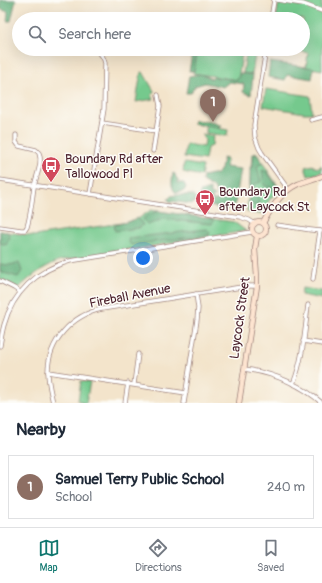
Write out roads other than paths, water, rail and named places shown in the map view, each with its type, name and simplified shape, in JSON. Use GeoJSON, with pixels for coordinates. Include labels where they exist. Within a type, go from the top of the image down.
{"type":"FeatureCollection","features":[{"type":"Feature","properties":{"kind":"street"},"geometry":{"type":"LineString","coordinates":[[272,12],[274,0]]}},
{"type":"Feature","properties":{"kind":"street"},"geometry":{"type":"LineString","coordinates":[[277,0],[303,4],[322,11]]}},
{"type":"Feature","properties":{"kind":"street"},"geometry":{"type":"LineString","coordinates":[[90,194],[104,104],[104,60],[102,56]]}},
{"type":"Feature","properties":{"kind":"street"},"geometry":{"type":"LineString","coordinates":[[265,56],[254,125],[255,137],[262,153],[288,189]]}},
{"type":"Feature","properties":{"kind":"street"},"geometry":{"type":"LineString","coordinates":[[153,151],[160,104],[158,95]]}},
{"type":"Feature","properties":{"kind":"street"},"geometry":{"type":"LineString","coordinates":[[310,120],[322,117]]}},
{"type":"Feature","properties":{"kind":"street"},"geometry":{"type":"LineString","coordinates":[[102,123],[156,131]]}},
{"type":"Feature","properties":{"kind":"street"},"geometry":{"type":"LineString","coordinates":[[0,227],[25,230],[27,227],[34,185],[39,168],[40,154],[36,150],[19,146],[16,135]]}},
{"type":"Feature","properties":{"kind":"street"},"geometry":{"type":"LineString","coordinates":[[263,223],[276,203],[288,189],[322,176]]}},
{"type":"Feature","properties":{"kind":"street"},"geometry":{"type":"LineString","coordinates":[[0,180],[240,217],[255,224]]}},
{"type":"Feature","properties":{"kind":"street"},"geometry":{"type":"LineString","coordinates":[[252,232],[252,228],[255,224],[260,222],[263,223]]}},
{"type":"Feature","properties":{"kind":"street"},"geometry":{"type":"LineString","coordinates":[[0,346],[3,326],[13,302],[20,292],[34,278],[49,268],[70,262],[252,232],[257,236],[262,236],[266,233],[267,229],[263,223]]}},
{"type":"Feature","properties":{"kind":"street"},"geometry":{"type":"LineString","coordinates":[[277,225],[321,231],[313,279]]}},
{"type":"Feature","properties":{"kind":"street","name":"Laycock Street"},"geometry":{"type":"LineString","coordinates":[[239,403],[257,286],[255,249],[257,236]]}},
{"type":"Feature","properties":{"kind":"street"},"geometry":{"type":"LineString","coordinates":[[0,281],[20,292]]}},
{"type":"Feature","properties":{"kind":"street","name":"Fireball Avenue"},"geometry":{"type":"LineString","coordinates":[[53,403],[48,372],[51,354],[59,338],[74,320],[102,308],[248,286],[257,286]]}},
{"type":"Feature","properties":{"kind":"street"},"geometry":{"type":"LineString","coordinates":[[184,403],[197,320],[198,308],[196,294]]}},
{"type":"Feature","properties":{"kind":"street"},"geometry":{"type":"LineString","coordinates":[[293,384],[297,373],[308,305]]}},
{"type":"Feature","properties":{"kind":"street"},"geometry":{"type":"LineString","coordinates":[[303,341],[322,344]]}},
{"type":"Feature","properties":{"kind":"street"},"geometry":{"type":"LineString","coordinates":[[134,384],[138,354]]}},
{"type":"Feature","properties":{"kind":"street"},"geometry":{"type":"LineString","coordinates":[[244,369],[268,374],[293,384],[322,403]]}},
{"type":"Feature","properties":{"kind":"street"},"geometry":{"type":"LineString","coordinates":[[48,372],[186,393]]}},
{"type":"Feature","properties":{"kind":"street"},"geometry":{"type":"LineString","coordinates":[[125,403],[128,383]]}},
{"type":"Feature","properties":{"kind":"place","name":"Samuel Terry Public School"},"geometry":{"type":"Point","coordinates":[213,122]}},
{"type":"Feature","properties":{"kind":"place","name":"Boundary Rd after Tallowood Pl"},"geometry":{"type":"Point","coordinates":[51,183]}},
{"type":"Feature","properties":{"kind":"place","name":"Boundary Rd after Laycock St"},"geometry":{"type":"Point","coordinates":[205,216]}}]}
